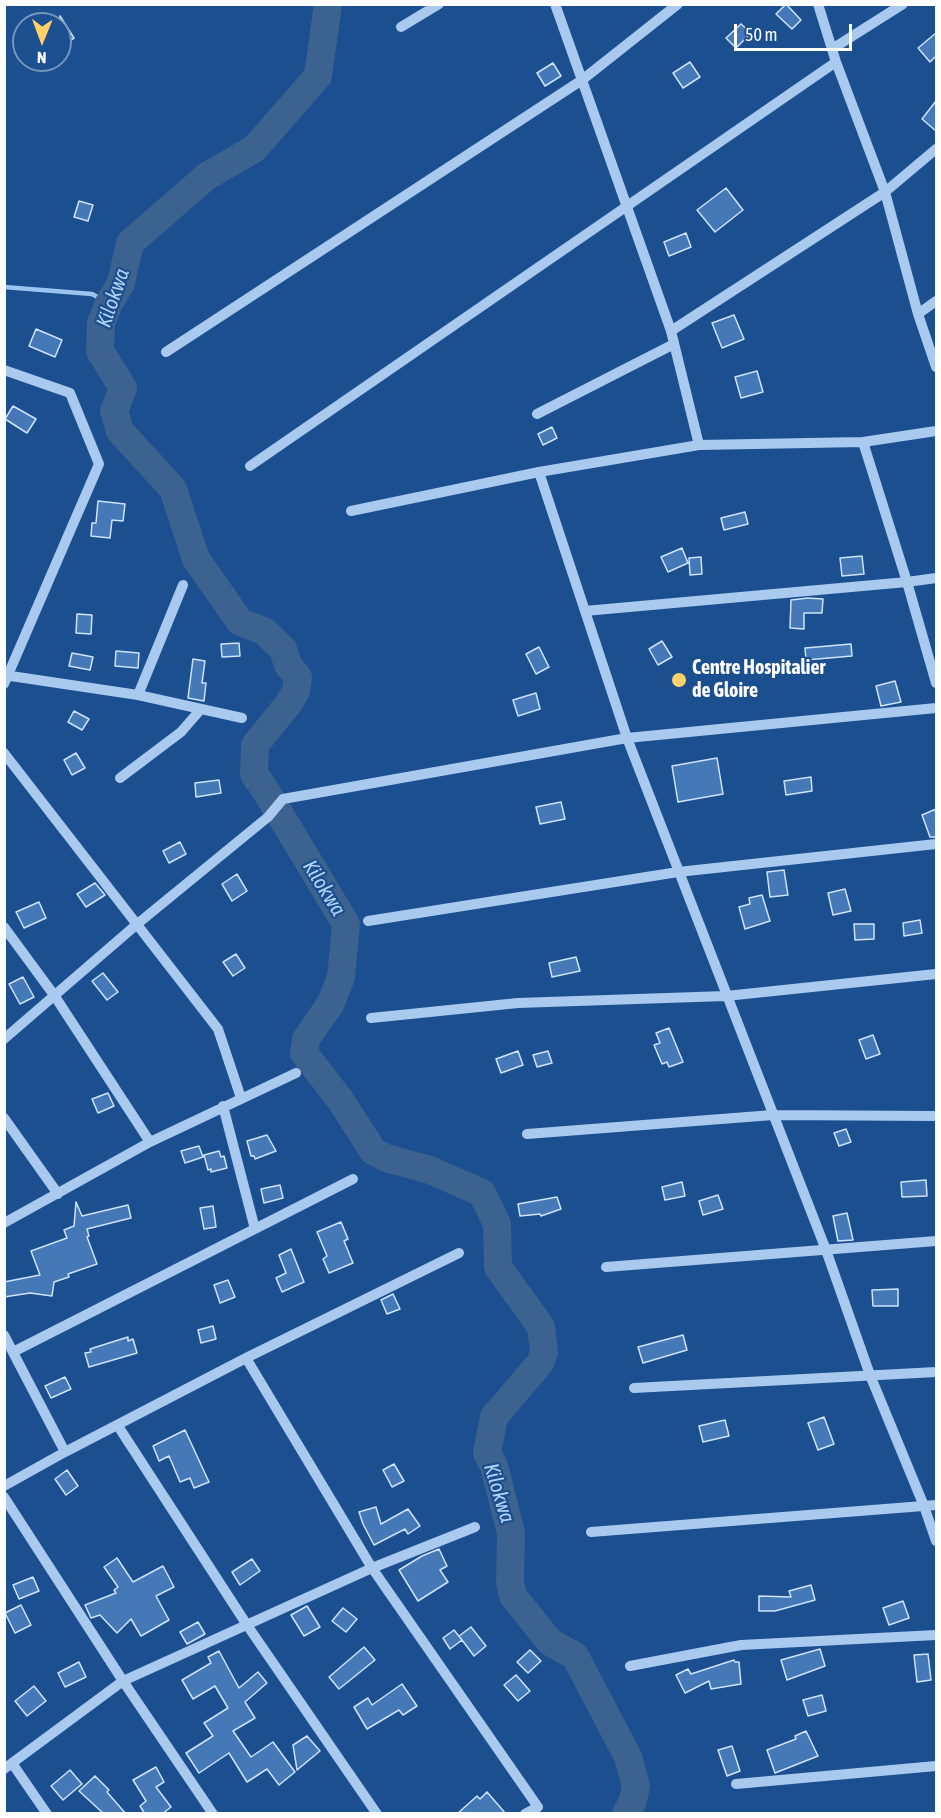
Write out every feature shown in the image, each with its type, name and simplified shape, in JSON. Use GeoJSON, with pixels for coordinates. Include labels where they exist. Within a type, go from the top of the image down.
{"type":"FeatureCollection","features":[{"type":"Feature","properties":{"kind":"street"},"geometry":{"type":"LineString","coordinates":[[401,27],[439,4]]}},
{"type":"Feature","properties":{"kind":"street"},"geometry":{"type":"LineString","coordinates":[[555,4],[671,331],[699,445]]}},
{"type":"Feature","properties":{"kind":"street"},"geometry":{"type":"LineString","coordinates":[[166,352],[582,80],[678,4]]}},
{"type":"Feature","properties":{"kind":"street"},"geometry":{"type":"LineString","coordinates":[[818,4],[836,62],[885,192],[918,314],[936,367]]}},
{"type":"Feature","properties":{"kind":"street"},"geometry":{"type":"LineString","coordinates":[[832,49],[903,4]]}},
{"type":"Feature","properties":{"kind":"street"},"geometry":{"type":"LineString","coordinates":[[250,466],[836,62]]}},
{"type":"Feature","properties":{"kind":"street"},"geometry":{"type":"LineString","coordinates":[[671,331],[885,192],[936,149]]}},
{"type":"Feature","properties":{"kind":"street"},"geometry":{"type":"LineString","coordinates":[[918,314],[936,301]]}},
{"type":"Feature","properties":{"kind":"street"},"geometry":{"type":"LineString","coordinates":[[537,414],[674,344]]}},
{"type":"Feature","properties":{"kind":"street"},"geometry":{"type":"LineString","coordinates":[[4,370],[70,393],[99,464],[6,679],[138,695],[242,718]]}},
{"type":"Feature","properties":{"kind":"street"},"geometry":{"type":"LineString","coordinates":[[351,511],[539,472],[699,445],[863,442],[936,431]]}},
{"type":"Feature","properties":{"kind":"street"},"geometry":{"type":"LineString","coordinates":[[863,442],[908,582],[936,683]]}},
{"type":"Feature","properties":{"kind":"street"},"geometry":{"type":"LineString","coordinates":[[539,472],[627,738],[826,1250],[870,1375],[936,1541]]}},
{"type":"Feature","properties":{"kind":"street"},"geometry":{"type":"LineString","coordinates":[[585,611],[936,578]]}},
{"type":"Feature","properties":{"kind":"street"},"geometry":{"type":"LineString","coordinates":[[138,695],[183,585]]}},
{"type":"Feature","properties":{"kind":"street"},"geometry":{"type":"LineString","coordinates":[[4,1039],[136,925],[268,817],[283,799],[627,738],[936,708]]}},
{"type":"Feature","properties":{"kind":"street"},"geometry":{"type":"LineString","coordinates":[[120,778],[181,732],[201,709]]}},
{"type":"Feature","properties":{"kind":"street"},"geometry":{"type":"LineString","coordinates":[[4,753],[218,1029],[241,1098]]}},
{"type":"Feature","properties":{"kind":"street"},"geometry":{"type":"LineString","coordinates":[[369,921],[678,872],[936,844]]}},
{"type":"Feature","properties":{"kind":"street"},"geometry":{"type":"LineString","coordinates":[[4,927],[54,995],[150,1142]]}},
{"type":"Feature","properties":{"kind":"street"},"geometry":{"type":"LineString","coordinates":[[371,1018],[518,1003],[726,996],[936,974]]}},
{"type":"Feature","properties":{"kind":"street"},"geometry":{"type":"LineString","coordinates":[[4,1223],[150,1142],[296,1073]]}},
{"type":"Feature","properties":{"kind":"street"},"geometry":{"type":"LineString","coordinates":[[223,1106],[255,1229]]}},
{"type":"Feature","properties":{"kind":"street"},"geometry":{"type":"LineString","coordinates":[[527,1134],[773,1115],[936,1116]]}},
{"type":"Feature","properties":{"kind":"street"},"geometry":{"type":"LineString","coordinates":[[4,1118],[58,1194]]}},
{"type":"Feature","properties":{"kind":"street"},"geometry":{"type":"LineString","coordinates":[[13,1352],[353,1179]]}},
{"type":"Feature","properties":{"kind":"street"},"geometry":{"type":"LineString","coordinates":[[606,1267],[936,1241]]}},
{"type":"Feature","properties":{"kind":"street"},"geometry":{"type":"LineString","coordinates":[[4,1486],[246,1358],[459,1252]]}},
{"type":"Feature","properties":{"kind":"street"},"geometry":{"type":"LineString","coordinates":[[4,1335],[66,1452]]}},
{"type":"Feature","properties":{"kind":"street"},"geometry":{"type":"LineString","coordinates":[[246,1358],[372,1568],[538,1807],[525,1814]]}},
{"type":"Feature","properties":{"kind":"street"},"geometry":{"type":"LineString","coordinates":[[634,1388],[936,1372]]}},
{"type":"Feature","properties":{"kind":"street"},"geometry":{"type":"LineString","coordinates":[[118,1426],[247,1625],[377,1814]]}},
{"type":"Feature","properties":{"kind":"street"},"geometry":{"type":"LineString","coordinates":[[4,1497],[123,1681],[213,1814]]}},
{"type":"Feature","properties":{"kind":"street"},"geometry":{"type":"LineString","coordinates":[[591,1532],[936,1505]]}},
{"type":"Feature","properties":{"kind":"street"},"geometry":{"type":"LineString","coordinates":[[47,1814],[8,1766],[123,1681],[372,1568],[475,1527]]}},
{"type":"Feature","properties":{"kind":"street"},"geometry":{"type":"LineString","coordinates":[[630,1666],[741,1645],[936,1635]]}},
{"type":"Feature","properties":{"kind":"street"},"geometry":{"type":"LineString","coordinates":[[736,1784],[936,1766]]}},
{"type":"Feature","properties":{"kind":"building"},"geometry":{"type":"Polygon","coordinates":[[[786,4],[801,20],[792,29],[776,14],[786,4]]]}},
{"type":"Feature","properties":{"kind":"building"},"geometry":{"type":"Polygon","coordinates":[[[741,24],[751,33],[736,48],[726,38],[741,24]]]}},
{"type":"Feature","properties":{"kind":"building"},"geometry":{"type":"Polygon","coordinates":[[[936,33],[936,56],[930,62],[918,48],[936,33]]]}},
{"type":"Feature","properties":{"kind":"building"},"geometry":{"type":"Polygon","coordinates":[[[690,62],[700,77],[683,88],[673,73],[690,62]]]}},
{"type":"Feature","properties":{"kind":"building"},"geometry":{"type":"Polygon","coordinates":[[[553,63],[561,76],[545,86],[537,73],[553,63]]]}},
{"type":"Feature","properties":{"kind":"building"},"geometry":{"type":"Polygon","coordinates":[[[936,101],[936,131],[922,119],[936,101]]]}},
{"type":"Feature","properties":{"kind":"building"},"geometry":{"type":"Polygon","coordinates":[[[726,188],[743,210],[715,232],[697,210],[726,188]]]}},
{"type":"Feature","properties":{"kind":"building"},"geometry":{"type":"Polygon","coordinates":[[[79,201],[93,205],[88,221],[74,217],[79,201]]]}},
{"type":"Feature","properties":{"kind":"building"},"geometry":{"type":"Polygon","coordinates":[[[686,233],[691,247],[669,256],[664,242],[686,233]]]}},
{"type":"Feature","properties":{"kind":"building"},"geometry":{"type":"Polygon","coordinates":[[[734,315],[744,339],[722,348],[712,323],[734,315]]]}},
{"type":"Feature","properties":{"kind":"building"},"geometry":{"type":"Polygon","coordinates":[[[36,329],[62,340],[55,357],[29,346],[36,329]]]}},
{"type":"Feature","properties":{"kind":"building"},"geometry":{"type":"Polygon","coordinates":[[[757,371],[763,392],[741,398],[735,377],[757,371]]]}},
{"type":"Feature","properties":{"kind":"building"},"geometry":{"type":"Polygon","coordinates":[[[13,406],[36,419],[27,433],[5,419],[13,406]]]}},
{"type":"Feature","properties":{"kind":"building"},"geometry":{"type":"Polygon","coordinates":[[[552,427],[557,438],[543,445],[538,434],[552,427]]]}},
{"type":"Feature","properties":{"kind":"building"},"geometry":{"type":"Polygon","coordinates":[[[98,501],[125,504],[123,521],[112,520],[110,538],[91,536],[92,523],[96,523],[98,501]]]}},
{"type":"Feature","properties":{"kind":"building"},"geometry":{"type":"Polygon","coordinates":[[[745,512],[748,524],[724,530],[721,518],[745,512]]]}},
{"type":"Feature","properties":{"kind":"building"},"geometry":{"type":"Polygon","coordinates":[[[682,548],[688,563],[668,572],[661,557],[682,548]]]}},
{"type":"Feature","properties":{"kind":"building"},"geometry":{"type":"Polygon","coordinates":[[[862,556],[864,574],[842,576],[840,558],[862,556]]]}},
{"type":"Feature","properties":{"kind":"building"},"geometry":{"type":"Polygon","coordinates":[[[701,557],[702,574],[690,575],[689,558],[701,557]]]}},
{"type":"Feature","properties":{"kind":"building"},"geometry":{"type":"Polygon","coordinates":[[[823,599],[822,613],[804,613],[804,629],[790,628],[791,600],[823,599]]]}},
{"type":"Feature","properties":{"kind":"building"},"geometry":{"type":"Polygon","coordinates":[[[77,614],[92,615],[91,634],[76,633],[77,614]]]}},
{"type":"Feature","properties":{"kind":"building"},"geometry":{"type":"Polygon","coordinates":[[[662,641],[672,657],[658,665],[649,649],[662,641]]]}},
{"type":"Feature","properties":{"kind":"building"},"geometry":{"type":"Polygon","coordinates":[[[239,643],[240,656],[222,657],[221,644],[239,643]]]}},
{"type":"Feature","properties":{"kind":"building"},"geometry":{"type":"Polygon","coordinates":[[[851,644],[852,656],[806,660],[805,648],[851,644]]]}},
{"type":"Feature","properties":{"kind":"building"},"geometry":{"type":"Polygon","coordinates":[[[539,647],[549,667],[536,674],[526,654],[539,647]]]}},
{"type":"Feature","properties":{"kind":"building"},"geometry":{"type":"Polygon","coordinates":[[[116,651],[139,653],[138,668],[115,666],[116,651]]]}},
{"type":"Feature","properties":{"kind":"building"},"geometry":{"type":"Polygon","coordinates":[[[72,653],[93,657],[90,670],[69,666],[72,653]]]}},
{"type":"Feature","properties":{"kind":"building"},"geometry":{"type":"Polygon","coordinates":[[[193,659],[205,661],[202,683],[206,683],[204,701],[188,698],[193,659]]]}},
{"type":"Feature","properties":{"kind":"building"},"geometry":{"type":"Polygon","coordinates":[[[895,681],[901,702],[881,706],[876,686],[895,681]]]}},
{"type":"Feature","properties":{"kind":"building"},"geometry":{"type":"Polygon","coordinates":[[[536,693],[540,709],[518,716],[513,700],[536,693]]]}},
{"type":"Feature","properties":{"kind":"building"},"geometry":{"type":"Polygon","coordinates":[[[74,711],[89,719],[82,730],[68,722],[74,711]]]}},
{"type":"Feature","properties":{"kind":"building"},"geometry":{"type":"Polygon","coordinates":[[[76,753],[85,768],[72,775],[64,760],[76,753]]]}},
{"type":"Feature","properties":{"kind":"building"},"geometry":{"type":"Polygon","coordinates":[[[717,758],[723,794],[678,802],[672,766],[717,758]]]}},
{"type":"Feature","properties":{"kind":"building"},"geometry":{"type":"Polygon","coordinates":[[[811,777],[812,791],[786,795],[784,781],[811,777]]]}},
{"type":"Feature","properties":{"kind":"building"},"geometry":{"type":"Polygon","coordinates":[[[219,780],[221,793],[196,797],[195,783],[219,780]]]}},
{"type":"Feature","properties":{"kind":"building"},"geometry":{"type":"Polygon","coordinates":[[[561,802],[565,819],[540,824],[536,807],[561,802]]]}},
{"type":"Feature","properties":{"kind":"building"},"geometry":{"type":"Polygon","coordinates":[[[936,809],[936,837],[930,837],[922,815],[936,809]]]}},
{"type":"Feature","properties":{"kind":"building"},"geometry":{"type":"Polygon","coordinates":[[[180,842],[186,854],[169,863],[163,851],[180,842]]]}},
{"type":"Feature","properties":{"kind":"building"},"geometry":{"type":"Polygon","coordinates":[[[784,870],[788,895],[770,897],[767,872],[784,870]]]}},
{"type":"Feature","properties":{"kind":"building"},"geometry":{"type":"Polygon","coordinates":[[[237,874],[247,891],[232,901],[222,884],[237,874]]]}},
{"type":"Feature","properties":{"kind":"building"},"geometry":{"type":"Polygon","coordinates":[[[95,883],[105,895],[86,907],[77,894],[95,883]]]}},
{"type":"Feature","properties":{"kind":"building"},"geometry":{"type":"Polygon","coordinates":[[[845,889],[851,911],[833,915],[828,893],[845,889]]]}},
{"type":"Feature","properties":{"kind":"building"},"geometry":{"type":"Polygon","coordinates":[[[762,895],[770,921],[745,929],[739,907],[750,904],[749,898],[762,895]]]}},
{"type":"Feature","properties":{"kind":"building"},"geometry":{"type":"Polygon","coordinates":[[[39,902],[46,918],[24,928],[16,912],[39,902]]]}},
{"type":"Feature","properties":{"kind":"building"},"geometry":{"type":"Polygon","coordinates":[[[920,920],[922,933],[904,936],[903,923],[920,920]]]}},
{"type":"Feature","properties":{"kind":"building"},"geometry":{"type":"Polygon","coordinates":[[[854,924],[874,924],[874,939],[855,940],[854,924]]]}},
{"type":"Feature","properties":{"kind":"building"},"geometry":{"type":"Polygon","coordinates":[[[236,954],[245,968],[233,976],[223,962],[236,954]]]}},
{"type":"Feature","properties":{"kind":"building"},"geometry":{"type":"Polygon","coordinates":[[[576,957],[580,971],[552,977],[549,963],[576,957]]]}},
{"type":"Feature","properties":{"kind":"building"},"geometry":{"type":"Polygon","coordinates":[[[103,973],[118,992],[107,1000],[92,981],[103,973]]]}},
{"type":"Feature","properties":{"kind":"building"},"geometry":{"type":"Polygon","coordinates":[[[23,977],[34,997],[20,1004],[9,984],[23,977]]]}},
{"type":"Feature","properties":{"kind":"building"},"geometry":{"type":"Polygon","coordinates":[[[669,1028],[683,1062],[669,1067],[667,1062],[662,1064],[654,1045],[660,1043],[656,1033],[669,1028]]]}},
{"type":"Feature","properties":{"kind":"building"},"geometry":{"type":"Polygon","coordinates":[[[873,1035],[880,1054],[866,1059],[859,1040],[873,1035]]]}},
{"type":"Feature","properties":{"kind":"building"},"geometry":{"type":"Polygon","coordinates":[[[518,1051],[523,1065],[501,1073],[496,1059],[518,1051]]]}},
{"type":"Feature","properties":{"kind":"building"},"geometry":{"type":"Polygon","coordinates":[[[548,1051],[552,1063],[537,1067],[533,1055],[548,1051]]]}},
{"type":"Feature","properties":{"kind":"building"},"geometry":{"type":"Polygon","coordinates":[[[108,1093],[114,1106],[98,1113],[92,1099],[108,1093]]]}},
{"type":"Feature","properties":{"kind":"building"},"geometry":{"type":"Polygon","coordinates":[[[846,1129],[851,1142],[839,1146],[834,1133],[846,1129]]]}},
{"type":"Feature","properties":{"kind":"building"},"geometry":{"type":"Polygon","coordinates":[[[267,1135],[276,1151],[255,1159],[251,1156],[247,1141],[267,1135]]]}},
{"type":"Feature","properties":{"kind":"building"},"geometry":{"type":"Polygon","coordinates":[[[199,1146],[203,1157],[185,1163],[181,1151],[199,1146]]]}},
{"type":"Feature","properties":{"kind":"building"},"geometry":{"type":"Polygon","coordinates":[[[219,1151],[221,1157],[224,1156],[227,1168],[211,1172],[211,1169],[208,1170],[204,1155],[219,1151]]]}},
{"type":"Feature","properties":{"kind":"building"},"geometry":{"type":"Polygon","coordinates":[[[926,1180],[927,1196],[902,1197],[901,1182],[926,1180]]]}},
{"type":"Feature","properties":{"kind":"building"},"geometry":{"type":"Polygon","coordinates":[[[682,1182],[685,1196],[665,1200],[662,1187],[682,1182]]]}},
{"type":"Feature","properties":{"kind":"building"},"geometry":{"type":"Polygon","coordinates":[[[280,1185],[283,1198],[264,1203],[261,1189],[280,1185]]]}},
{"type":"Feature","properties":{"kind":"building"},"geometry":{"type":"Polygon","coordinates":[[[718,1195],[723,1209],[703,1215],[699,1201],[718,1195]]]}},
{"type":"Feature","properties":{"kind":"building"},"geometry":{"type":"Polygon","coordinates":[[[557,1197],[561,1209],[541,1216],[540,1214],[520,1216],[518,1204],[557,1197]]]}},
{"type":"Feature","properties":{"kind":"building"},"geometry":{"type":"Polygon","coordinates":[[[76,1202],[82,1216],[128,1205],[131,1218],[87,1229],[89,1236],[87,1237],[97,1264],[68,1274],[69,1277],[54,1282],[52,1296],[30,1293],[4,1297],[4,1282],[40,1275],[31,1251],[67,1238],[64,1230],[74,1226],[76,1202]]]}},
{"type":"Feature","properties":{"kind":"building"},"geometry":{"type":"Polygon","coordinates":[[[213,1206],[216,1227],[204,1229],[200,1208],[213,1206]]]}},
{"type":"Feature","properties":{"kind":"building"},"geometry":{"type":"Polygon","coordinates":[[[847,1213],[853,1240],[838,1241],[833,1216],[847,1213]]]}},
{"type":"Feature","properties":{"kind":"building"},"geometry":{"type":"Polygon","coordinates":[[[341,1222],[348,1239],[344,1241],[353,1263],[329,1273],[323,1259],[327,1256],[317,1232],[341,1222]]]}},
{"type":"Feature","properties":{"kind":"building"},"geometry":{"type":"Polygon","coordinates":[[[291,1249],[304,1282],[282,1292],[276,1278],[286,1273],[279,1255],[291,1249]]]}},
{"type":"Feature","properties":{"kind":"building"},"geometry":{"type":"Polygon","coordinates":[[[228,1280],[235,1297],[220,1303],[214,1285],[228,1280]]]}},
{"type":"Feature","properties":{"kind":"building"},"geometry":{"type":"Polygon","coordinates":[[[898,1289],[898,1306],[873,1306],[872,1290],[898,1289]]]}},
{"type":"Feature","properties":{"kind":"building"},"geometry":{"type":"Polygon","coordinates":[[[393,1294],[400,1309],[387,1314],[381,1300],[393,1294]]]}},
{"type":"Feature","properties":{"kind":"building"},"geometry":{"type":"Polygon","coordinates":[[[213,1326],[216,1339],[201,1343],[198,1330],[213,1326]]]}},
{"type":"Feature","properties":{"kind":"building"},"geometry":{"type":"Polygon","coordinates":[[[683,1335],[687,1350],[643,1363],[638,1347],[683,1335]]]}},
{"type":"Feature","properties":{"kind":"building"},"geometry":{"type":"Polygon","coordinates":[[[128,1337],[128,1341],[133,1339],[137,1353],[89,1367],[85,1353],[91,1352],[90,1349],[128,1337]]]}},
{"type":"Feature","properties":{"kind":"building"},"geometry":{"type":"Polygon","coordinates":[[[65,1377],[71,1389],[51,1398],[45,1386],[65,1377]]]}},
{"type":"Feature","properties":{"kind":"building"},"geometry":{"type":"Polygon","coordinates":[[[824,1417],[834,1444],[818,1450],[808,1423],[824,1417]]]}},
{"type":"Feature","properties":{"kind":"building"},"geometry":{"type":"Polygon","coordinates":[[[725,1420],[729,1436],[703,1442],[699,1426],[725,1420]]]}},
{"type":"Feature","properties":{"kind":"building"},"geometry":{"type":"Polygon","coordinates":[[[185,1430],[209,1482],[194,1488],[190,1478],[180,1482],[169,1456],[159,1461],[153,1446],[185,1430]]]}},
{"type":"Feature","properties":{"kind":"building"},"geometry":{"type":"Polygon","coordinates":[[[394,1464],[404,1481],[392,1487],[383,1470],[394,1464]]]}},
{"type":"Feature","properties":{"kind":"building"},"geometry":{"type":"Polygon","coordinates":[[[67,1470],[78,1486],[66,1495],[55,1479],[67,1470]]]}},
{"type":"Feature","properties":{"kind":"building"},"geometry":{"type":"Polygon","coordinates":[[[376,1507],[381,1524],[408,1509],[420,1526],[408,1534],[405,1529],[374,1545],[359,1512],[376,1507]]]}},
{"type":"Feature","properties":{"kind":"building"},"geometry":{"type":"Polygon","coordinates":[[[439,1549],[447,1566],[440,1570],[448,1582],[418,1601],[399,1570],[439,1549]]]}},
{"type":"Feature","properties":{"kind":"building"},"geometry":{"type":"Polygon","coordinates":[[[117,1558],[133,1582],[163,1566],[174,1587],[156,1596],[169,1620],[141,1636],[131,1619],[117,1633],[100,1615],[91,1618],[85,1605],[116,1593],[114,1590],[118,1587],[104,1567],[117,1558]]]}},
{"type":"Feature","properties":{"kind":"building"},"geometry":{"type":"Polygon","coordinates":[[[252,1559],[260,1571],[240,1585],[232,1572],[252,1559]]]}},
{"type":"Feature","properties":{"kind":"building"},"geometry":{"type":"Polygon","coordinates":[[[33,1577],[39,1591],[19,1599],[13,1585],[33,1577]]]}},
{"type":"Feature","properties":{"kind":"building"},"geometry":{"type":"Polygon","coordinates":[[[811,1585],[815,1600],[775,1611],[759,1611],[759,1596],[791,1597],[789,1591],[811,1585]]]}},
{"type":"Feature","properties":{"kind":"building"},"geometry":{"type":"Polygon","coordinates":[[[903,1601],[909,1618],[889,1625],[883,1608],[903,1601]]]}},
{"type":"Feature","properties":{"kind":"building"},"geometry":{"type":"Polygon","coordinates":[[[21,1605],[31,1625],[15,1633],[5,1613],[21,1605]]]}},
{"type":"Feature","properties":{"kind":"building"},"geometry":{"type":"Polygon","coordinates":[[[307,1606],[320,1627],[304,1636],[291,1615],[307,1606]]]}},
{"type":"Feature","properties":{"kind":"building"},"geometry":{"type":"Polygon","coordinates":[[[343,1608],[357,1619],[346,1632],[332,1621],[343,1608]]]}},
{"type":"Feature","properties":{"kind":"building"},"geometry":{"type":"Polygon","coordinates":[[[198,1622],[205,1634],[187,1644],[180,1632],[198,1622]]]}},
{"type":"Feature","properties":{"kind":"building"},"geometry":{"type":"Polygon","coordinates":[[[471,1627],[486,1646],[474,1656],[459,1636],[471,1627]]]}},
{"type":"Feature","properties":{"kind":"building"},"geometry":{"type":"Polygon","coordinates":[[[454,1630],[462,1640],[450,1649],[443,1638],[454,1630]]]}},
{"type":"Feature","properties":{"kind":"building"},"geometry":{"type":"Polygon","coordinates":[[[364,1647],[375,1660],[339,1689],[329,1677],[364,1647]]]}},
{"type":"Feature","properties":{"kind":"building"},"geometry":{"type":"Polygon","coordinates":[[[820,1649],[825,1666],[787,1680],[781,1660],[820,1649]]]}},
{"type":"Feature","properties":{"kind":"building"},"geometry":{"type":"Polygon","coordinates":[[[530,1650],[541,1661],[528,1673],[517,1662],[530,1650]]]}},
{"type":"Feature","properties":{"kind":"building"},"geometry":{"type":"Polygon","coordinates":[[[219,1651],[239,1688],[258,1672],[267,1683],[245,1702],[255,1718],[233,1731],[251,1757],[273,1742],[295,1772],[279,1785],[267,1769],[247,1782],[229,1753],[199,1773],[186,1753],[213,1736],[204,1723],[228,1708],[215,1686],[193,1699],[182,1680],[211,1663],[208,1657],[219,1651]]]}},
{"type":"Feature","properties":{"kind":"building"},"geometry":{"type":"Polygon","coordinates":[[[928,1654],[931,1680],[917,1682],[914,1655],[928,1654]]]}},
{"type":"Feature","properties":{"kind":"building"},"geometry":{"type":"Polygon","coordinates":[[[734,1660],[739,1662],[741,1684],[711,1689],[709,1681],[685,1693],[676,1675],[688,1669],[691,1674],[734,1660]]]}},
{"type":"Feature","properties":{"kind":"building"},"geometry":{"type":"Polygon","coordinates":[[[79,1662],[86,1677],[65,1687],[58,1673],[79,1662]]]}},
{"type":"Feature","properties":{"kind":"building"},"geometry":{"type":"Polygon","coordinates":[[[516,1675],[530,1691],[518,1701],[504,1685],[516,1675]]]}},
{"type":"Feature","properties":{"kind":"building"},"geometry":{"type":"Polygon","coordinates":[[[402,1684],[417,1706],[403,1715],[399,1710],[367,1729],[354,1707],[368,1698],[372,1705],[402,1684]]]}},
{"type":"Feature","properties":{"kind":"building"},"geometry":{"type":"Polygon","coordinates":[[[34,1686],[46,1701],[27,1716],[15,1701],[34,1686]]]}},
{"type":"Feature","properties":{"kind":"building"},"geometry":{"type":"Polygon","coordinates":[[[822,1695],[826,1711],[808,1716],[803,1700],[822,1695]]]}},
{"type":"Feature","properties":{"kind":"building"},"geometry":{"type":"Polygon","coordinates":[[[806,1731],[818,1756],[775,1773],[767,1750],[796,1739],[795,1736],[806,1731]]]}},
{"type":"Feature","properties":{"kind":"building"},"geometry":{"type":"Polygon","coordinates":[[[307,1736],[320,1751],[297,1770],[293,1745],[307,1736]]]}},
{"type":"Feature","properties":{"kind":"building"},"geometry":{"type":"Polygon","coordinates":[[[732,1746],[740,1771],[727,1776],[718,1750],[732,1746]]]}},
{"type":"Feature","properties":{"kind":"building"},"geometry":{"type":"Polygon","coordinates":[[[156,1767],[164,1782],[156,1787],[171,1807],[162,1814],[145,1814],[140,1806],[146,1801],[133,1780],[156,1767]]]}},
{"type":"Feature","properties":{"kind":"building"},"geometry":{"type":"Polygon","coordinates":[[[70,1770],[82,1784],[63,1800],[51,1786],[70,1770]]]}},
{"type":"Feature","properties":{"kind":"building"},"geometry":{"type":"Polygon","coordinates":[[[95,1776],[109,1790],[107,1792],[126,1814],[104,1814],[79,1791],[95,1776]]]}},
{"type":"Feature","properties":{"kind":"building"},"geometry":{"type":"Polygon","coordinates":[[[487,1792],[506,1814],[457,1814],[477,1796],[480,1799],[487,1792]]]}},
{"type":"Feature","properties":{"kind":"waterway","name":"Kilokwa"},"geometry":{"type":"LineString","coordinates":[[328,4],[318,76],[254,149],[207,176],[130,243],[121,283],[101,323],[100,351],[123,388],[114,411],[120,431],[173,489],[196,559],[240,622],[264,631],[283,649],[288,665],[298,677],[296,691],[289,703],[255,745],[254,774],[346,924],[341,977],[331,1003],[306,1039],[304,1053],[341,1101],[373,1151],[386,1158],[430,1170],[482,1193],[497,1224],[498,1267],[541,1327],[544,1352],[540,1363],[494,1417],[487,1453],[494,1466],[511,1533],[510,1582],[513,1596],[550,1642],[575,1656],[628,1757],[636,1786],[633,1800],[626,1814]]}},
{"type":"Feature","properties":{"kind":"waterway"},"geometry":{"type":"LineString","coordinates":[[4,287],[92,294],[109,303]]}},
{"type":"Feature","properties":{"kind":"place","name":"Centre Hospitalier de Gloire"},"geometry":{"type":"Point","coordinates":[679,680]}}]}
